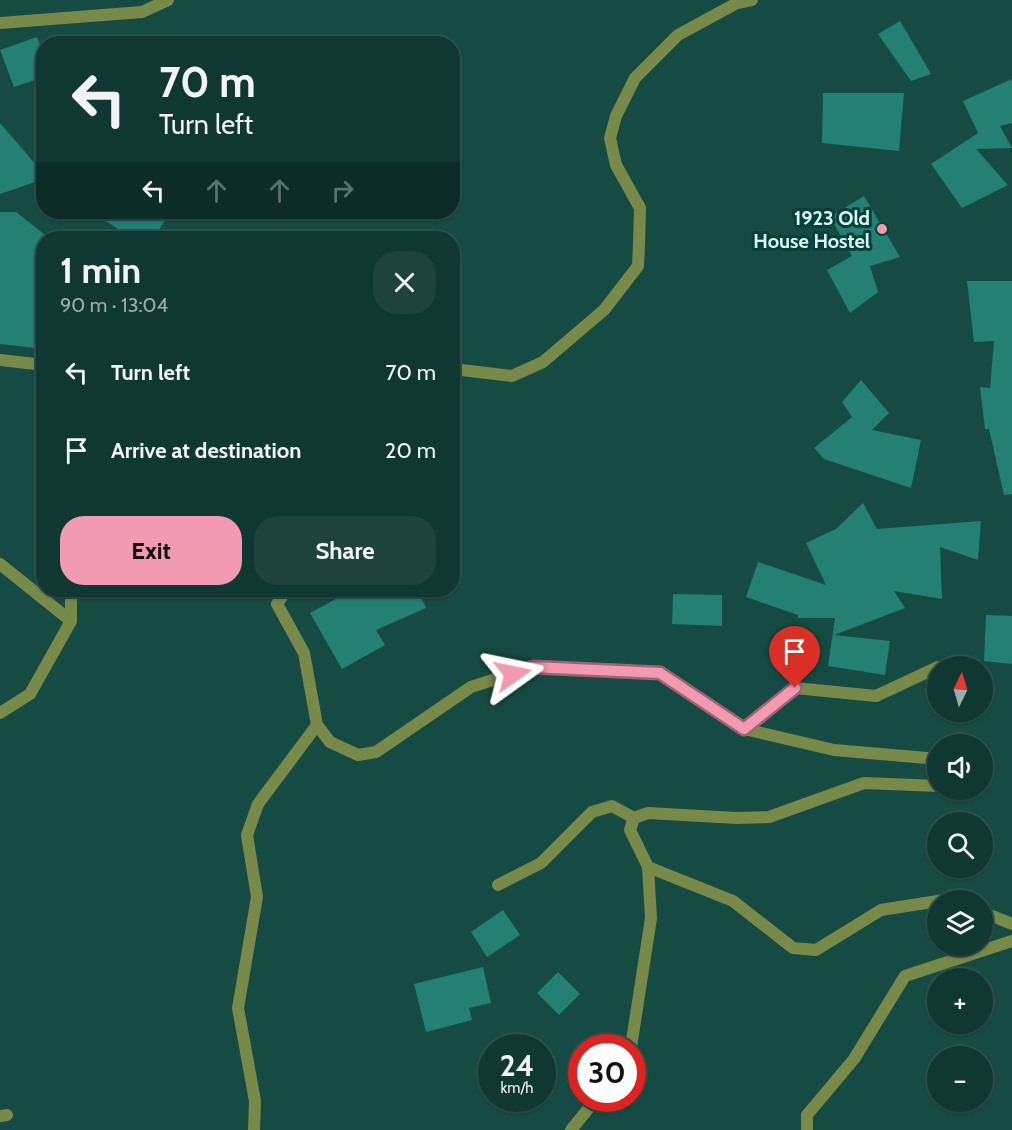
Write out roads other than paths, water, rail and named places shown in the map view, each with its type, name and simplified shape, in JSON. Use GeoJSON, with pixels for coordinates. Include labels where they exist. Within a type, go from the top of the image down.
{"type":"FeatureCollection","features":[{"type":"Feature","properties":{"kind":"street"},"geometry":{"type":"LineString","coordinates":[[0,23],[142,12],[168,0]]}},
{"type":"Feature","properties":{"kind":"street"},"geometry":{"type":"LineString","coordinates":[[460,370],[512,376],[543,362],[604,310],[638,266],[640,208],[616,165],[610,138],[616,116],[635,78],[678,34],[737,3],[752,0]]}},
{"type":"Feature","properties":{"kind":"street"},"geometry":{"type":"LineString","coordinates":[[0,360],[36,363]]}},
{"type":"Feature","properties":{"kind":"street"},"geometry":{"type":"LineString","coordinates":[[0,564],[36,593]]}},
{"type":"Feature","properties":{"kind":"street"},"geometry":{"type":"LineString","coordinates":[[41,597],[71,621]]}},
{"type":"Feature","properties":{"kind":"street"},"geometry":{"type":"LineString","coordinates":[[0,713],[30,694],[71,621],[71,597]]}},
{"type":"Feature","properties":{"kind":"street"},"geometry":{"type":"LineString","coordinates":[[282,597],[277,604],[304,653],[317,725],[330,742],[358,755],[376,752],[471,687],[533,667],[660,673],[744,729],[834,750],[927,758]]}},
{"type":"Feature","properties":{"kind":"street"},"geometry":{"type":"LineString","coordinates":[[744,729],[795,688],[876,696],[927,672]]}},
{"type":"Feature","properties":{"kind":"street"},"geometry":{"type":"LineString","coordinates":[[254,1130],[255,1101],[238,1008],[257,897],[247,835],[258,804],[317,725]]}},
{"type":"Feature","properties":{"kind":"street"},"geometry":{"type":"LineString","coordinates":[[498,885],[541,863],[592,812],[612,806],[634,818],[648,813],[736,818],[768,817],[864,783],[927,786]]}},
{"type":"Feature","properties":{"kind":"street"},"geometry":{"type":"LineString","coordinates":[[632,1034],[651,918],[648,867],[630,830],[634,818]]}},
{"type":"Feature","properties":{"kind":"street"},"geometry":{"type":"LineString","coordinates":[[648,867],[733,901],[793,948],[816,950],[881,910],[927,902]]}},
{"type":"Feature","properties":{"kind":"street"},"geometry":{"type":"LineString","coordinates":[[993,916],[1012,924]]}},
{"type":"Feature","properties":{"kind":"street"},"geometry":{"type":"LineString","coordinates":[[807,1130],[807,1115],[854,1059],[905,976],[1012,941]]}},
{"type":"Feature","properties":{"kind":"street"},"geometry":{"type":"LineString","coordinates":[[570,1130],[585,1112]]}},
{"type":"Feature","properties":{"kind":"place","name":"1923 Old House Hostel"},"geometry":{"type":"Point","coordinates":[882,229]}}]}
